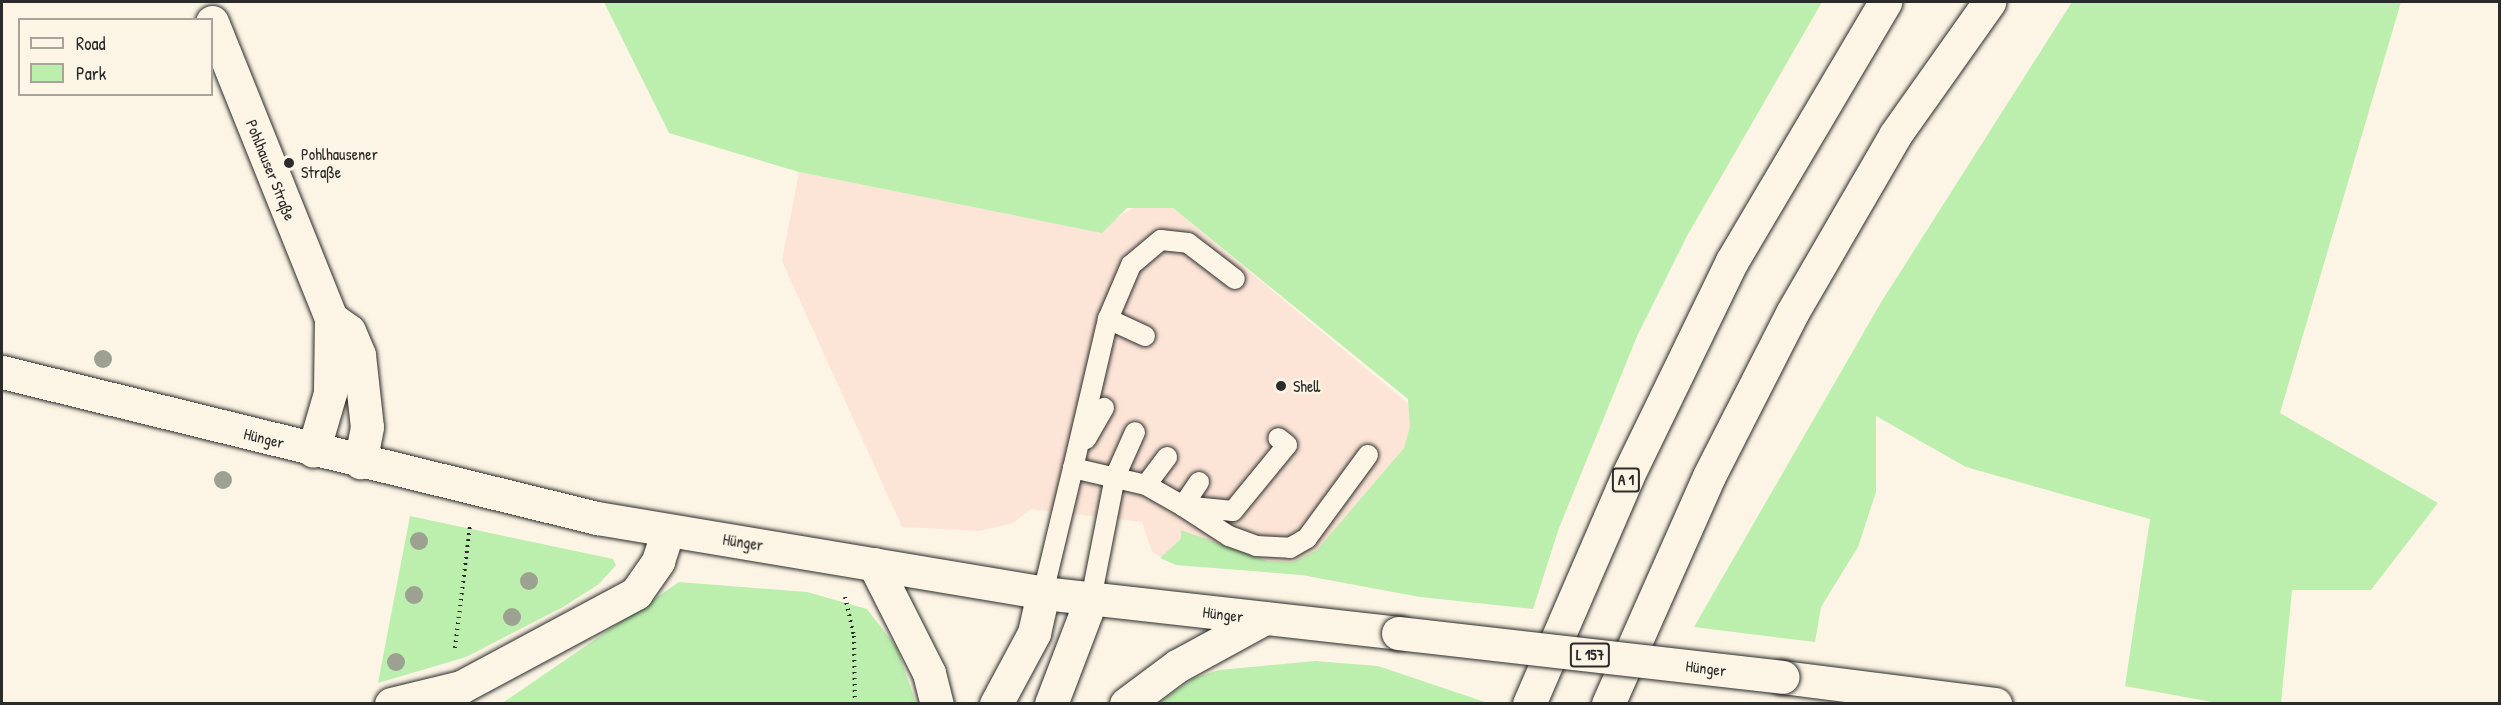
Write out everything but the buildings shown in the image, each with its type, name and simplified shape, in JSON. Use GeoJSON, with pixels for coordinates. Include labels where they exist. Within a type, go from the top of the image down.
{"type":"FeatureCollection","features":[{"type":"Feature","properties":{"kind":"main road","name":"Pohlhauser Straße"},"geometry":{"type":"LineString","coordinates":[[203,2],[210,18]]}},
{"type":"Feature","properties":{"kind":"main road","name":"A 1"},"geometry":{"type":"LineString","coordinates":[[1529,704],[1627,477],[1732,261],[1886,2]]}},
{"type":"Feature","properties":{"kind":"main road"},"geometry":{"type":"LineString","coordinates":[[1608,704],[1709,476],[1792,313],[1895,135],[1989,2]]}},
{"type":"Feature","properties":{"kind":"main road","name":"Pohlhauser Straße"},"geometry":{"type":"LineString","coordinates":[[213,26],[331,318],[330,393],[313,450]]}},
{"type":"Feature","properties":{"kind":"main road","name":"Pohlhauser Straße"},"geometry":{"type":"LineString","coordinates":[[331,318],[349,331],[359,355],[367,427],[360,462]]}},
{"type":"Feature","properties":{"kind":"main road","name":"Hünger"},"geometry":{"type":"LineString","coordinates":[[2,372],[360,462],[668,531],[1043,593],[1782,677],[1995,704]]}},
{"type":"Feature","properties":{"kind":"main road"},"geometry":{"type":"LineString","coordinates":[[392,704],[461,687],[636,593],[658,561],[668,531]]}},
{"type":"Feature","properties":{"kind":"main road"},"geometry":{"type":"LineString","coordinates":[[874,564],[929,673],[938,704]]}},
{"type":"Feature","properties":{"kind":"main road"},"geometry":{"type":"LineString","coordinates":[[996,704],[1034,633],[1043,593]]}},
{"type":"Feature","properties":{"kind":"main road"},"geometry":{"type":"LineString","coordinates":[[1051,704],[1091,599]]}},
{"type":"Feature","properties":{"kind":"main road"},"geometry":{"type":"LineString","coordinates":[[1126,704],[1177,666],[1265,618]]}},
{"type":"Feature","properties":{"kind":"lane"},"geometry":{"type":"LineString","coordinates":[[1043,593],[1108,319],[1131,265],[1144,249],[1161,240],[1188,243],[1236,279]]}},
{"type":"Feature","properties":{"kind":"lane"},"geometry":{"type":"LineString","coordinates":[[1108,319],[1145,336]]}},
{"type":"Feature","properties":{"kind":"lane"},"geometry":{"type":"LineString","coordinates":[[1074,463],[1104,408]]}},
{"type":"Feature","properties":{"kind":"lane"},"geometry":{"type":"LineString","coordinates":[[1091,599],[1115,477],[1135,432]]}},
{"type":"Feature","properties":{"kind":"lane"},"geometry":{"type":"LineString","coordinates":[[1184,506],[1233,511],[1287,445],[1278,438]]}},
{"type":"Feature","properties":{"kind":"lane"},"geometry":{"type":"LineString","coordinates":[[1074,463],[1146,485],[1184,506],[1229,536],[1256,546],[1290,548],[1307,538],[1368,455]]}},
{"type":"Feature","properties":{"kind":"lane"},"geometry":{"type":"LineString","coordinates":[[1146,485],[1167,457]]}},
{"type":"Feature","properties":{"kind":"lane"},"geometry":{"type":"LineString","coordinates":[[1184,506],[1199,482]]}},
{"type":"Feature","properties":{"kind":"path"},"geometry":{"type":"LineString","coordinates":[[456,657],[457,593],[471,520]]}},
{"type":"Feature","properties":{"kind":"path"},"geometry":{"type":"LineString","coordinates":[[836,558],[854,636],[855,704]]}},
{"type":"Feature","properties":{"kind":"shaded area"},"geometry":{"type":"Polygon","coordinates":[[[799,172],[1074,227],[1109,222],[1139,205],[1173,208],[1410,405],[1460,404],[1383,590],[1302,575],[1176,565],[1152,552],[1142,522],[1031,509],[1013,523],[980,531],[902,527],[782,261],[799,172]]]}},
{"type":"Feature","properties":{"kind":"green space"},"geometry":{"type":"Polygon","coordinates":[[[604,2],[1822,2],[1687,236],[1638,334],[1559,528],[1533,609],[1420,597],[1302,575],[1176,565],[1160,558],[1181,539],[1181,530],[1267,561],[1293,562],[1317,550],[1404,448],[1410,427],[1408,399],[1173,208],[1127,208],[1102,233],[799,172],[669,133],[604,2]]]}},
{"type":"Feature","properties":{"kind":"green space"},"geometry":{"type":"Polygon","coordinates":[[[2072,2],[2401,2],[2280,413],[2438,503],[2371,590],[2292,590],[2281,703],[2217,703],[2125,686],[2150,519],[1966,467],[1876,416],[1876,492],[1858,547],[1821,607],[1815,642],[1694,627],[1880,304],[2072,2]]]}},
{"type":"Feature","properties":{"kind":"green space"},"geometry":{"type":"Polygon","coordinates":[[[410,516],[613,559],[616,565],[599,584],[563,607],[466,657],[378,683],[410,516]]]}},
{"type":"Feature","properties":{"kind":"green space"},"geometry":{"type":"Polygon","coordinates":[[[679,582],[807,592],[867,609],[897,648],[916,703],[501,704],[679,582]]]}},
{"type":"Feature","properties":{"kind":"green space"},"geometry":{"type":"Polygon","coordinates":[[[1315,661],[1378,666],[1488,703],[1159,703],[1194,678],[1219,670],[1315,661]]]}},
{"type":"Feature","properties":{"kind":"place","name":"Pohlhausener Straße"},"geometry":{"type":"Point","coordinates":[289,163]}},
{"type":"Feature","properties":{"kind":"place","name":"Shell"},"geometry":{"type":"Point","coordinates":[1281,386]}}]}
